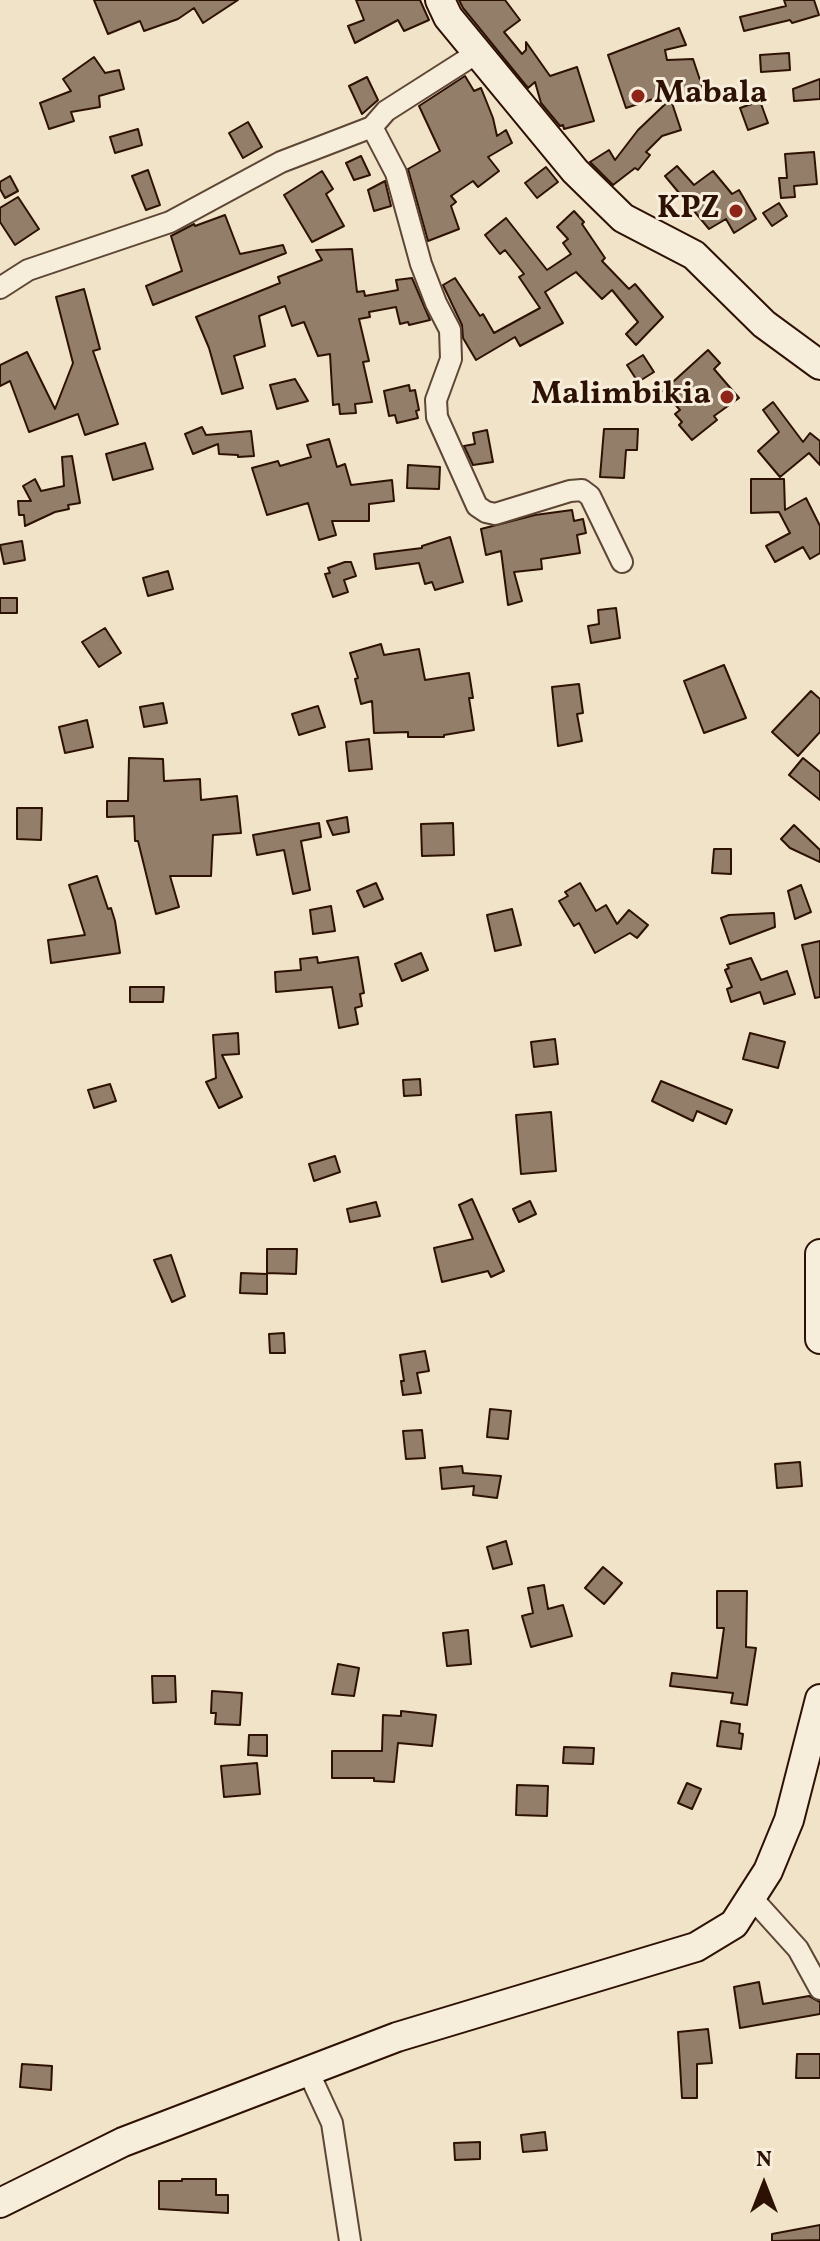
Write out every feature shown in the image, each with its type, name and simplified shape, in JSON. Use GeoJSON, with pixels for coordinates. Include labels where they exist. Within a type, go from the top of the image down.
{"type":"FeatureCollection","features":[{"type":"Feature","properties":{"kind":"street"},"geometry":{"type":"LineString","coordinates":[[440,0],[448,17],[575,171],[623,218],[694,255],[764,324],[820,365]]}},
{"type":"Feature","properties":{"kind":"street"},"geometry":{"type":"LineString","coordinates":[[0,288],[28,270],[170,222],[281,162],[372,127],[386,111],[477,53]]}},
{"type":"Feature","properties":{"kind":"street"},"geometry":{"type":"LineString","coordinates":[[372,127],[396,173],[421,264],[450,330],[451,359],[435,407],[464,482],[477,506],[495,514],[582,490],[590,496],[622,562]]}},
{"type":"Feature","properties":{"kind":"street"},"geometry":{"type":"LineString","coordinates":[[820,1254],[820,1339]]}},
{"type":"Feature","properties":{"kind":"street"},"geometry":{"type":"LineString","coordinates":[[0,2203],[123,2142],[397,2037],[696,1947],[734,1924],[768,1871],[789,1820],[820,1699]]}},
{"type":"Feature","properties":{"kind":"street"},"geometry":{"type":"LineString","coordinates":[[751,1897],[798,1949],[820,1989]]}},
{"type":"Feature","properties":{"kind":"street"},"geometry":{"type":"LineString","coordinates":[[308,2071],[332,2123],[350,2241]]}},
{"type":"Feature","properties":{"kind":"building"},"geometry":{"type":"Polygon","coordinates":[[[94,0],[238,0],[203,23],[194,8],[178,19],[144,31],[140,21],[108,34],[94,0]]]}},
{"type":"Feature","properties":{"kind":"building"},"geometry":{"type":"Polygon","coordinates":[[[356,0],[420,0],[429,20],[404,31],[398,20],[355,43],[348,26],[364,20],[356,0]]]}},
{"type":"Feature","properties":{"kind":"building"},"geometry":{"type":"Polygon","coordinates":[[[459,0],[505,0],[520,20],[504,32],[522,54],[526,50],[526,42],[550,76],[577,67],[594,121],[564,129],[563,125],[560,126],[541,103],[535,82],[528,88],[459,0]]]}},
{"type":"Feature","properties":{"kind":"building"},"geometry":{"type":"Polygon","coordinates":[[[784,0],[814,0],[819,15],[744,31],[740,17],[786,6],[784,0]]]}},
{"type":"Feature","properties":{"kind":"building"},"geometry":{"type":"Polygon","coordinates":[[[679,28],[686,45],[665,50],[667,60],[693,59],[704,92],[672,103],[681,130],[662,136],[646,152],[650,155],[638,170],[635,168],[613,185],[590,162],[609,150],[615,160],[638,130],[680,90],[626,108],[608,55],[679,28]]]}},
{"type":"Feature","properties":{"kind":"building"},"geometry":{"type":"Polygon","coordinates":[[[789,53],[790,70],[761,72],[760,55],[789,53]]]}},
{"type":"Feature","properties":{"kind":"building"},"geometry":{"type":"Polygon","coordinates":[[[94,57],[105,73],[119,70],[124,89],[99,96],[100,107],[71,112],[74,121],[49,129],[40,103],[71,91],[63,79],[94,57]]]}},
{"type":"Feature","properties":{"kind":"building"},"geometry":{"type":"Polygon","coordinates":[[[465,76],[474,91],[481,88],[497,136],[506,130],[512,143],[488,157],[499,171],[478,187],[473,181],[451,196],[456,202],[451,206],[459,229],[428,241],[408,169],[440,151],[419,106],[465,76]]]}},
{"type":"Feature","properties":{"kind":"building"},"geometry":{"type":"Polygon","coordinates":[[[367,77],[378,100],[362,114],[349,86],[367,77]]]}},
{"type":"Feature","properties":{"kind":"building"},"geometry":{"type":"Polygon","coordinates":[[[820,79],[820,99],[794,101],[793,89],[820,79]]]}},
{"type":"Feature","properties":{"kind":"building"},"geometry":{"type":"Polygon","coordinates":[[[760,101],[768,123],[748,130],[740,108],[760,101]]]}},
{"type":"Feature","properties":{"kind":"building"},"geometry":{"type":"Polygon","coordinates":[[[248,122],[262,147],[243,158],[229,133],[248,122]]]}},
{"type":"Feature","properties":{"kind":"building"},"geometry":{"type":"Polygon","coordinates":[[[138,129],[142,145],[115,153],[110,137],[138,129]]]}},
{"type":"Feature","properties":{"kind":"building"},"geometry":{"type":"Polygon","coordinates":[[[814,152],[817,184],[794,186],[795,197],[781,198],[779,178],[787,178],[785,154],[814,152]]]}},
{"type":"Feature","properties":{"kind":"building"},"geometry":{"type":"Polygon","coordinates":[[[361,156],[370,175],[354,180],[346,163],[361,156]]]}},
{"type":"Feature","properties":{"kind":"building"},"geometry":{"type":"Polygon","coordinates":[[[677,166],[694,185],[713,171],[732,194],[739,190],[756,219],[734,233],[726,219],[709,229],[665,176],[677,166]]]}},
{"type":"Feature","properties":{"kind":"building"},"geometry":{"type":"Polygon","coordinates":[[[546,167],[558,182],[537,198],[525,183],[546,167]]]}},
{"type":"Feature","properties":{"kind":"building"},"geometry":{"type":"Polygon","coordinates":[[[148,170],[160,205],[146,210],[132,176],[148,170]]]}},
{"type":"Feature","properties":{"kind":"building"},"geometry":{"type":"Polygon","coordinates":[[[322,171],[333,189],[326,194],[344,226],[312,242],[284,195],[322,171]]]}},
{"type":"Feature","properties":{"kind":"building"},"geometry":{"type":"Polygon","coordinates":[[[10,176],[18,191],[5,198],[0,182],[10,176]]]}},
{"type":"Feature","properties":{"kind":"building"},"geometry":{"type":"Polygon","coordinates":[[[385,181],[391,206],[374,211],[368,190],[385,181]]]}},
{"type":"Feature","properties":{"kind":"building"},"geometry":{"type":"Polygon","coordinates":[[[18,197],[39,229],[15,245],[0,222],[0,208],[18,197]]]}},
{"type":"Feature","properties":{"kind":"building"},"geometry":{"type":"Polygon","coordinates":[[[779,203],[787,216],[772,226],[763,213],[779,203]]]}},
{"type":"Feature","properties":{"kind":"building"},"geometry":{"type":"Polygon","coordinates":[[[574,211],[605,258],[602,261],[629,289],[635,284],[663,317],[636,345],[626,334],[638,322],[612,290],[602,299],[576,272],[545,292],[563,323],[520,346],[515,337],[476,360],[463,338],[462,325],[443,285],[455,278],[494,333],[540,308],[519,277],[524,274],[505,250],[500,254],[485,235],[506,218],[547,270],[571,254],[563,243],[568,239],[557,227],[574,211]]]}},
{"type":"Feature","properties":{"kind":"building"},"geometry":{"type":"Polygon","coordinates":[[[225,215],[240,254],[283,245],[286,253],[153,305],[146,286],[182,271],[171,236],[194,224],[225,215]]]}},
{"type":"Feature","properties":{"kind":"building"},"geometry":{"type":"Polygon","coordinates":[[[352,249],[357,292],[364,291],[365,296],[398,290],[396,280],[412,278],[430,320],[400,324],[396,307],[369,312],[370,317],[359,319],[369,361],[363,362],[372,402],[355,404],[356,413],[340,414],[339,404],[333,405],[330,354],[318,356],[304,322],[292,326],[285,306],[259,316],[265,346],[234,356],[243,388],[222,394],[196,317],[280,283],[278,277],[322,260],[316,250],[352,249]]]}},
{"type":"Feature","properties":{"kind":"building"},"geometry":{"type":"Polygon","coordinates":[[[84,289],[100,349],[93,351],[118,424],[85,435],[78,414],[29,432],[10,381],[0,386],[0,365],[27,352],[55,409],[73,363],[56,297],[84,289]]]}},
{"type":"Feature","properties":{"kind":"building"},"geometry":{"type":"Polygon","coordinates":[[[708,350],[720,363],[714,369],[739,398],[714,416],[717,420],[692,440],[679,425],[682,422],[675,414],[680,410],[663,391],[708,350]]]}},
{"type":"Feature","properties":{"kind":"building"},"geometry":{"type":"Polygon","coordinates":[[[643,355],[654,372],[638,382],[627,365],[643,355]]]}},
{"type":"Feature","properties":{"kind":"building"},"geometry":{"type":"Polygon","coordinates":[[[295,379],[308,401],[277,409],[270,385],[295,379]]]}},
{"type":"Feature","properties":{"kind":"building"},"geometry":{"type":"Polygon","coordinates":[[[409,385],[410,391],[415,390],[418,418],[397,423],[395,415],[389,416],[384,391],[409,385]]]}},
{"type":"Feature","properties":{"kind":"building"},"geometry":{"type":"Polygon","coordinates":[[[773,402],[803,442],[810,433],[820,441],[820,465],[809,453],[780,477],[758,451],[779,432],[763,410],[773,402]]]}},
{"type":"Feature","properties":{"kind":"building"},"geometry":{"type":"Polygon","coordinates":[[[202,427],[206,435],[251,431],[254,456],[219,454],[218,444],[193,454],[185,434],[202,427]]]}},
{"type":"Feature","properties":{"kind":"building"},"geometry":{"type":"Polygon","coordinates":[[[604,429],[638,429],[637,450],[626,450],[624,478],[600,477],[604,429]]]}},
{"type":"Feature","properties":{"kind":"building"},"geometry":{"type":"Polygon","coordinates":[[[487,430],[493,462],[473,465],[464,446],[475,444],[473,433],[487,430]]]}},
{"type":"Feature","properties":{"kind":"building"},"geometry":{"type":"Polygon","coordinates":[[[329,439],[337,467],[345,464],[351,485],[392,480],[394,501],[369,504],[369,521],[332,521],[336,535],[319,540],[308,503],[267,515],[252,468],[278,461],[280,466],[311,457],[307,445],[329,439]]]}},
{"type":"Feature","properties":{"kind":"building"},"geometry":{"type":"Polygon","coordinates":[[[145,443],[153,469],[113,480],[106,454],[145,443]]]}},
{"type":"Feature","properties":{"kind":"building"},"geometry":{"type":"Polygon","coordinates":[[[72,456],[80,503],[68,505],[69,509],[25,526],[24,515],[19,515],[18,501],[31,501],[23,486],[35,479],[41,491],[64,486],[62,457],[72,456]]]}},
{"type":"Feature","properties":{"kind":"building"},"geometry":{"type":"Polygon","coordinates":[[[408,465],[440,467],[439,489],[407,488],[408,465]]]}},
{"type":"Feature","properties":{"kind":"building"},"geometry":{"type":"Polygon","coordinates":[[[751,479],[784,479],[785,510],[806,498],[820,526],[820,553],[810,559],[803,547],[775,562],[766,546],[790,533],[779,512],[751,513],[751,479]]]}},
{"type":"Feature","properties":{"kind":"building"},"geometry":{"type":"Polygon","coordinates":[[[572,510],[574,521],[583,519],[586,533],[577,535],[580,553],[541,559],[542,569],[514,572],[522,601],[508,605],[501,551],[486,555],[481,529],[535,515],[572,510]]]}},
{"type":"Feature","properties":{"kind":"building"},"geometry":{"type":"Polygon","coordinates":[[[450,537],[463,582],[435,590],[432,582],[425,584],[419,563],[376,569],[374,554],[422,548],[450,537]]]}},
{"type":"Feature","properties":{"kind":"building"},"geometry":{"type":"Polygon","coordinates":[[[22,541],[25,560],[4,564],[0,545],[22,541]]]}},
{"type":"Feature","properties":{"kind":"building"},"geometry":{"type":"Polygon","coordinates":[[[351,562],[356,576],[344,580],[348,592],[333,597],[325,574],[330,573],[328,568],[351,562]]]}},
{"type":"Feature","properties":{"kind":"building"},"geometry":{"type":"Polygon","coordinates":[[[168,571],[173,589],[148,596],[143,578],[168,571]]]}},
{"type":"Feature","properties":{"kind":"building"},"geometry":{"type":"Polygon","coordinates":[[[0,598],[17,598],[17,613],[0,613],[0,598]]]}},
{"type":"Feature","properties":{"kind":"building"},"geometry":{"type":"Polygon","coordinates":[[[616,608],[620,638],[591,643],[588,626],[599,624],[598,610],[616,608]]]}},
{"type":"Feature","properties":{"kind":"building"},"geometry":{"type":"Polygon","coordinates":[[[105,628],[121,653],[99,667],[82,642],[105,628]]]}},
{"type":"Feature","properties":{"kind":"building"},"geometry":{"type":"Polygon","coordinates":[[[381,644],[384,655],[419,649],[425,680],[469,673],[474,730],[444,737],[408,737],[408,732],[374,733],[372,701],[361,704],[355,679],[358,678],[350,653],[381,644]]]}},
{"type":"Feature","properties":{"kind":"building"},"geometry":{"type":"Polygon","coordinates":[[[724,665],[746,718],[704,733],[684,681],[724,665]]]}},
{"type":"Feature","properties":{"kind":"building"},"geometry":{"type":"Polygon","coordinates":[[[579,684],[583,713],[577,714],[582,741],[558,746],[552,687],[579,684]]]}},
{"type":"Feature","properties":{"kind":"building"},"geometry":{"type":"Polygon","coordinates":[[[811,691],[820,699],[820,732],[798,756],[772,732],[811,691]]]}},
{"type":"Feature","properties":{"kind":"building"},"geometry":{"type":"Polygon","coordinates":[[[163,703],[167,723],[144,727],[140,707],[163,703]]]}},
{"type":"Feature","properties":{"kind":"building"},"geometry":{"type":"Polygon","coordinates":[[[318,706],[325,727],[299,735],[292,714],[318,706]]]}},
{"type":"Feature","properties":{"kind":"building"},"geometry":{"type":"Polygon","coordinates":[[[87,720],[93,747],[65,753],[59,727],[87,720]]]}},
{"type":"Feature","properties":{"kind":"building"},"geometry":{"type":"Polygon","coordinates":[[[369,739],[372,769],[349,771],[346,742],[369,739]]]}},
{"type":"Feature","properties":{"kind":"building"},"geometry":{"type":"Polygon","coordinates":[[[129,758],[163,759],[164,781],[200,779],[201,800],[237,796],[241,833],[213,835],[211,876],[170,876],[179,907],[156,914],[138,841],[135,841],[134,816],[107,817],[107,801],[128,801],[129,758]]]}},
{"type":"Feature","properties":{"kind":"building"},"geometry":{"type":"Polygon","coordinates":[[[803,758],[820,772],[820,800],[789,775],[803,758]]]}},
{"type":"Feature","properties":{"kind":"building"},"geometry":{"type":"Polygon","coordinates":[[[17,808],[42,808],[41,840],[17,839],[17,808]]]}},
{"type":"Feature","properties":{"kind":"building"},"geometry":{"type":"Polygon","coordinates":[[[347,817],[349,832],[333,835],[327,821],[347,817]]]}},
{"type":"Feature","properties":{"kind":"building"},"geometry":{"type":"Polygon","coordinates":[[[319,823],[321,837],[301,841],[310,890],[293,894],[284,850],[257,855],[253,835],[319,823]]]}},
{"type":"Feature","properties":{"kind":"building"},"geometry":{"type":"Polygon","coordinates":[[[453,823],[454,855],[422,856],[421,824],[453,823]]]}},
{"type":"Feature","properties":{"kind":"building"},"geometry":{"type":"Polygon","coordinates":[[[794,825],[820,850],[820,862],[790,848],[781,839],[794,825]]]}},
{"type":"Feature","properties":{"kind":"building"},"geometry":{"type":"Polygon","coordinates":[[[714,849],[731,849],[731,874],[712,873],[714,849]]]}},
{"type":"Feature","properties":{"kind":"building"},"geometry":{"type":"Polygon","coordinates":[[[97,876],[115,921],[120,953],[51,963],[48,940],[85,935],[69,885],[97,876]]]}},
{"type":"Feature","properties":{"kind":"building"},"geometry":{"type":"Polygon","coordinates":[[[376,883],[383,899],[364,907],[357,891],[376,883]]]}},
{"type":"Feature","properties":{"kind":"building"},"geometry":{"type":"Polygon","coordinates":[[[580,883],[596,911],[606,905],[617,924],[629,910],[648,925],[637,938],[630,933],[595,953],[579,923],[574,926],[559,901],[568,896],[565,892],[580,883]]]}},
{"type":"Feature","properties":{"kind":"building"},"geometry":{"type":"Polygon","coordinates":[[[801,885],[811,912],[795,919],[788,891],[801,885]]]}},
{"type":"Feature","properties":{"kind":"building"},"geometry":{"type":"Polygon","coordinates":[[[331,906],[335,931],[313,934],[310,910],[331,906]]]}},
{"type":"Feature","properties":{"kind":"building"},"geometry":{"type":"Polygon","coordinates":[[[512,909],[521,945],[495,951],[487,915],[512,909]]]}},
{"type":"Feature","properties":{"kind":"building"},"geometry":{"type":"Polygon","coordinates":[[[774,913],[775,927],[730,944],[721,918],[774,913]]]}},
{"type":"Feature","properties":{"kind":"building"},"geometry":{"type":"Polygon","coordinates":[[[820,941],[820,997],[815,998],[802,945],[820,941]]]}},
{"type":"Feature","properties":{"kind":"building"},"geometry":{"type":"Polygon","coordinates":[[[421,953],[428,970],[402,981],[395,964],[421,953]]]}},
{"type":"Feature","properties":{"kind":"building"},"geometry":{"type":"Polygon","coordinates":[[[317,957],[318,963],[358,957],[364,993],[360,994],[362,1006],[355,1008],[358,1024],[339,1028],[332,987],[276,992],[275,972],[301,970],[300,959],[317,957]]]}},
{"type":"Feature","properties":{"kind":"building"},"geometry":{"type":"Polygon","coordinates":[[[751,958],[761,980],[787,971],[795,994],[764,1004],[760,992],[731,1002],[727,989],[732,987],[725,970],[729,968],[727,965],[751,958]]]}},
{"type":"Feature","properties":{"kind":"building"},"geometry":{"type":"Polygon","coordinates":[[[130,987],[164,987],[163,1002],[130,1002],[130,987]]]}},
{"type":"Feature","properties":{"kind":"building"},"geometry":{"type":"Polygon","coordinates":[[[238,1033],[239,1054],[222,1055],[242,1097],[219,1108],[206,1082],[216,1078],[213,1035],[238,1033]]]}},
{"type":"Feature","properties":{"kind":"building"},"geometry":{"type":"Polygon","coordinates":[[[750,1033],[785,1042],[778,1068],[743,1059],[750,1033]]]}},
{"type":"Feature","properties":{"kind":"building"},"geometry":{"type":"Polygon","coordinates":[[[555,1039],[558,1064],[534,1067],[531,1042],[555,1039]]]}},
{"type":"Feature","properties":{"kind":"building"},"geometry":{"type":"Polygon","coordinates":[[[420,1079],[421,1095],[404,1096],[403,1080],[420,1079]]]}},
{"type":"Feature","properties":{"kind":"building"},"geometry":{"type":"Polygon","coordinates":[[[661,1081],[732,1110],[726,1124],[697,1111],[693,1121],[652,1101],[661,1081]]]}},
{"type":"Feature","properties":{"kind":"building"},"geometry":{"type":"Polygon","coordinates":[[[110,1084],[116,1101],[94,1108],[88,1090],[110,1084]]]}},
{"type":"Feature","properties":{"kind":"building"},"geometry":{"type":"Polygon","coordinates":[[[551,1112],[556,1171],[521,1174],[516,1115],[551,1112]]]}},
{"type":"Feature","properties":{"kind":"building"},"geometry":{"type":"Polygon","coordinates":[[[335,1156],[340,1172],[314,1181],[309,1164],[335,1156]]]}},
{"type":"Feature","properties":{"kind":"building"},"geometry":{"type":"Polygon","coordinates":[[[472,1199],[504,1271],[491,1277],[488,1271],[442,1282],[434,1248],[473,1239],[459,1205],[472,1199]]]}},
{"type":"Feature","properties":{"kind":"building"},"geometry":{"type":"Polygon","coordinates":[[[530,1201],[536,1214],[519,1222],[513,1209],[530,1201]]]}},
{"type":"Feature","properties":{"kind":"building"},"geometry":{"type":"Polygon","coordinates":[[[376,1202],[380,1216],[350,1222],[347,1209],[376,1202]]]}},
{"type":"Feature","properties":{"kind":"building"},"geometry":{"type":"Polygon","coordinates":[[[267,1249],[297,1249],[296,1274],[267,1273],[267,1249]]]}},
{"type":"Feature","properties":{"kind":"building"},"geometry":{"type":"Polygon","coordinates":[[[171,1255],[185,1296],[172,1302],[154,1260],[171,1255]]]}},
{"type":"Feature","properties":{"kind":"building"},"geometry":{"type":"Polygon","coordinates":[[[241,1273],[267,1274],[267,1294],[240,1293],[241,1273]]]}},
{"type":"Feature","properties":{"kind":"building"},"geometry":{"type":"Polygon","coordinates":[[[284,1333],[285,1353],[270,1353],[269,1334],[284,1333]]]}},
{"type":"Feature","properties":{"kind":"building"},"geometry":{"type":"Polygon","coordinates":[[[425,1351],[429,1371],[417,1373],[421,1393],[403,1395],[400,1355],[425,1351]]]}},
{"type":"Feature","properties":{"kind":"building"},"geometry":{"type":"Polygon","coordinates":[[[490,1409],[511,1411],[508,1439],[487,1437],[490,1409]]]}},
{"type":"Feature","properties":{"kind":"building"},"geometry":{"type":"Polygon","coordinates":[[[422,1430],[425,1458],[406,1459],[403,1431],[422,1430]]]}},
{"type":"Feature","properties":{"kind":"building"},"geometry":{"type":"Polygon","coordinates":[[[800,1462],[802,1486],[777,1488],[775,1464],[800,1462]]]}},
{"type":"Feature","properties":{"kind":"building"},"geometry":{"type":"Polygon","coordinates":[[[462,1466],[463,1473],[501,1476],[497,1498],[473,1495],[474,1486],[442,1489],[440,1468],[462,1466]]]}},
{"type":"Feature","properties":{"kind":"building"},"geometry":{"type":"Polygon","coordinates":[[[506,1541],[512,1564],[493,1569],[487,1547],[506,1541]]]}},
{"type":"Feature","properties":{"kind":"building"},"geometry":{"type":"Polygon","coordinates":[[[603,1567],[622,1583],[604,1604],[585,1588],[603,1567]]]}},
{"type":"Feature","properties":{"kind":"building"},"geometry":{"type":"Polygon","coordinates":[[[544,1585],[548,1609],[563,1605],[572,1636],[531,1647],[522,1616],[533,1613],[528,1588],[544,1585]]]}},
{"type":"Feature","properties":{"kind":"building"},"geometry":{"type":"Polygon","coordinates":[[[717,1591],[747,1591],[746,1647],[756,1648],[747,1705],[731,1703],[733,1693],[670,1686],[672,1673],[717,1678],[724,1628],[717,1628],[717,1591]]]}},
{"type":"Feature","properties":{"kind":"building"},"geometry":{"type":"Polygon","coordinates":[[[468,1630],[471,1664],[447,1666],[443,1633],[468,1630]]]}},
{"type":"Feature","properties":{"kind":"building"},"geometry":{"type":"Polygon","coordinates":[[[338,1664],[359,1668],[354,1696],[332,1694],[338,1664]]]}},
{"type":"Feature","properties":{"kind":"building"},"geometry":{"type":"Polygon","coordinates":[[[152,1676],[175,1676],[176,1702],[153,1703],[152,1676]]]}},
{"type":"Feature","properties":{"kind":"building"},"geometry":{"type":"Polygon","coordinates":[[[212,1691],[242,1693],[240,1725],[215,1724],[216,1713],[211,1713],[212,1691]]]}},
{"type":"Feature","properties":{"kind":"building"},"geometry":{"type":"Polygon","coordinates":[[[401,1711],[436,1715],[432,1746],[398,1743],[394,1782],[374,1781],[374,1778],[332,1778],[332,1751],[382,1751],[383,1715],[401,1716],[401,1711]]]}},
{"type":"Feature","properties":{"kind":"building"},"geometry":{"type":"Polygon","coordinates":[[[721,1721],[740,1724],[739,1733],[743,1734],[741,1749],[717,1746],[721,1721]]]}},
{"type":"Feature","properties":{"kind":"building"},"geometry":{"type":"Polygon","coordinates":[[[249,1735],[267,1735],[267,1756],[248,1755],[249,1735]]]}},
{"type":"Feature","properties":{"kind":"building"},"geometry":{"type":"Polygon","coordinates":[[[564,1747],[594,1748],[593,1764],[563,1763],[564,1747]]]}},
{"type":"Feature","properties":{"kind":"building"},"geometry":{"type":"Polygon","coordinates":[[[257,1763],[260,1794],[224,1797],[221,1766],[257,1763]]]}},
{"type":"Feature","properties":{"kind":"building"},"geometry":{"type":"Polygon","coordinates":[[[687,1783],[701,1789],[692,1809],[678,1803],[687,1783]]]}},
{"type":"Feature","properties":{"kind":"building"},"geometry":{"type":"Polygon","coordinates":[[[517,1785],[548,1786],[547,1816],[516,1815],[517,1785]]]}},
{"type":"Feature","properties":{"kind":"building"},"geometry":{"type":"Polygon","coordinates":[[[759,1982],[763,2004],[809,1996],[820,2002],[820,2014],[740,2028],[734,1987],[759,1982]]]}},
{"type":"Feature","properties":{"kind":"building"},"geometry":{"type":"Polygon","coordinates":[[[708,2029],[712,2063],[697,2064],[697,2098],[682,2098],[678,2032],[708,2029]]]}},
{"type":"Feature","properties":{"kind":"building"},"geometry":{"type":"Polygon","coordinates":[[[797,2054],[820,2054],[820,2078],[796,2078],[797,2054]]]}},
{"type":"Feature","properties":{"kind":"building"},"geometry":{"type":"Polygon","coordinates":[[[22,2064],[52,2066],[51,2090],[20,2087],[22,2064]]]}},
{"type":"Feature","properties":{"kind":"building"},"geometry":{"type":"Polygon","coordinates":[[[545,2132],[547,2150],[523,2152],[521,2135],[545,2132]]]}},
{"type":"Feature","properties":{"kind":"building"},"geometry":{"type":"Polygon","coordinates":[[[480,2142],[480,2159],[455,2160],[454,2143],[480,2142]]]}},
{"type":"Feature","properties":{"kind":"building"},"geometry":{"type":"Polygon","coordinates":[[[216,2179],[216,2195],[228,2195],[228,2213],[159,2209],[159,2181],[216,2179]]]}},
{"type":"Feature","properties":{"kind":"building"},"geometry":{"type":"Polygon","coordinates":[[[820,2225],[820,2240],[772,2241],[772,2234],[820,2225]]]}},
{"type":"Feature","properties":{"kind":"place","name":"Mabala"},"geometry":{"type":"Point","coordinates":[638,96]}},
{"type":"Feature","properties":{"kind":"place","name":"KPZ"},"geometry":{"type":"Point","coordinates":[736,211]}},
{"type":"Feature","properties":{"kind":"place","name":"Malimbikia"},"geometry":{"type":"Point","coordinates":[727,397]}}]}
